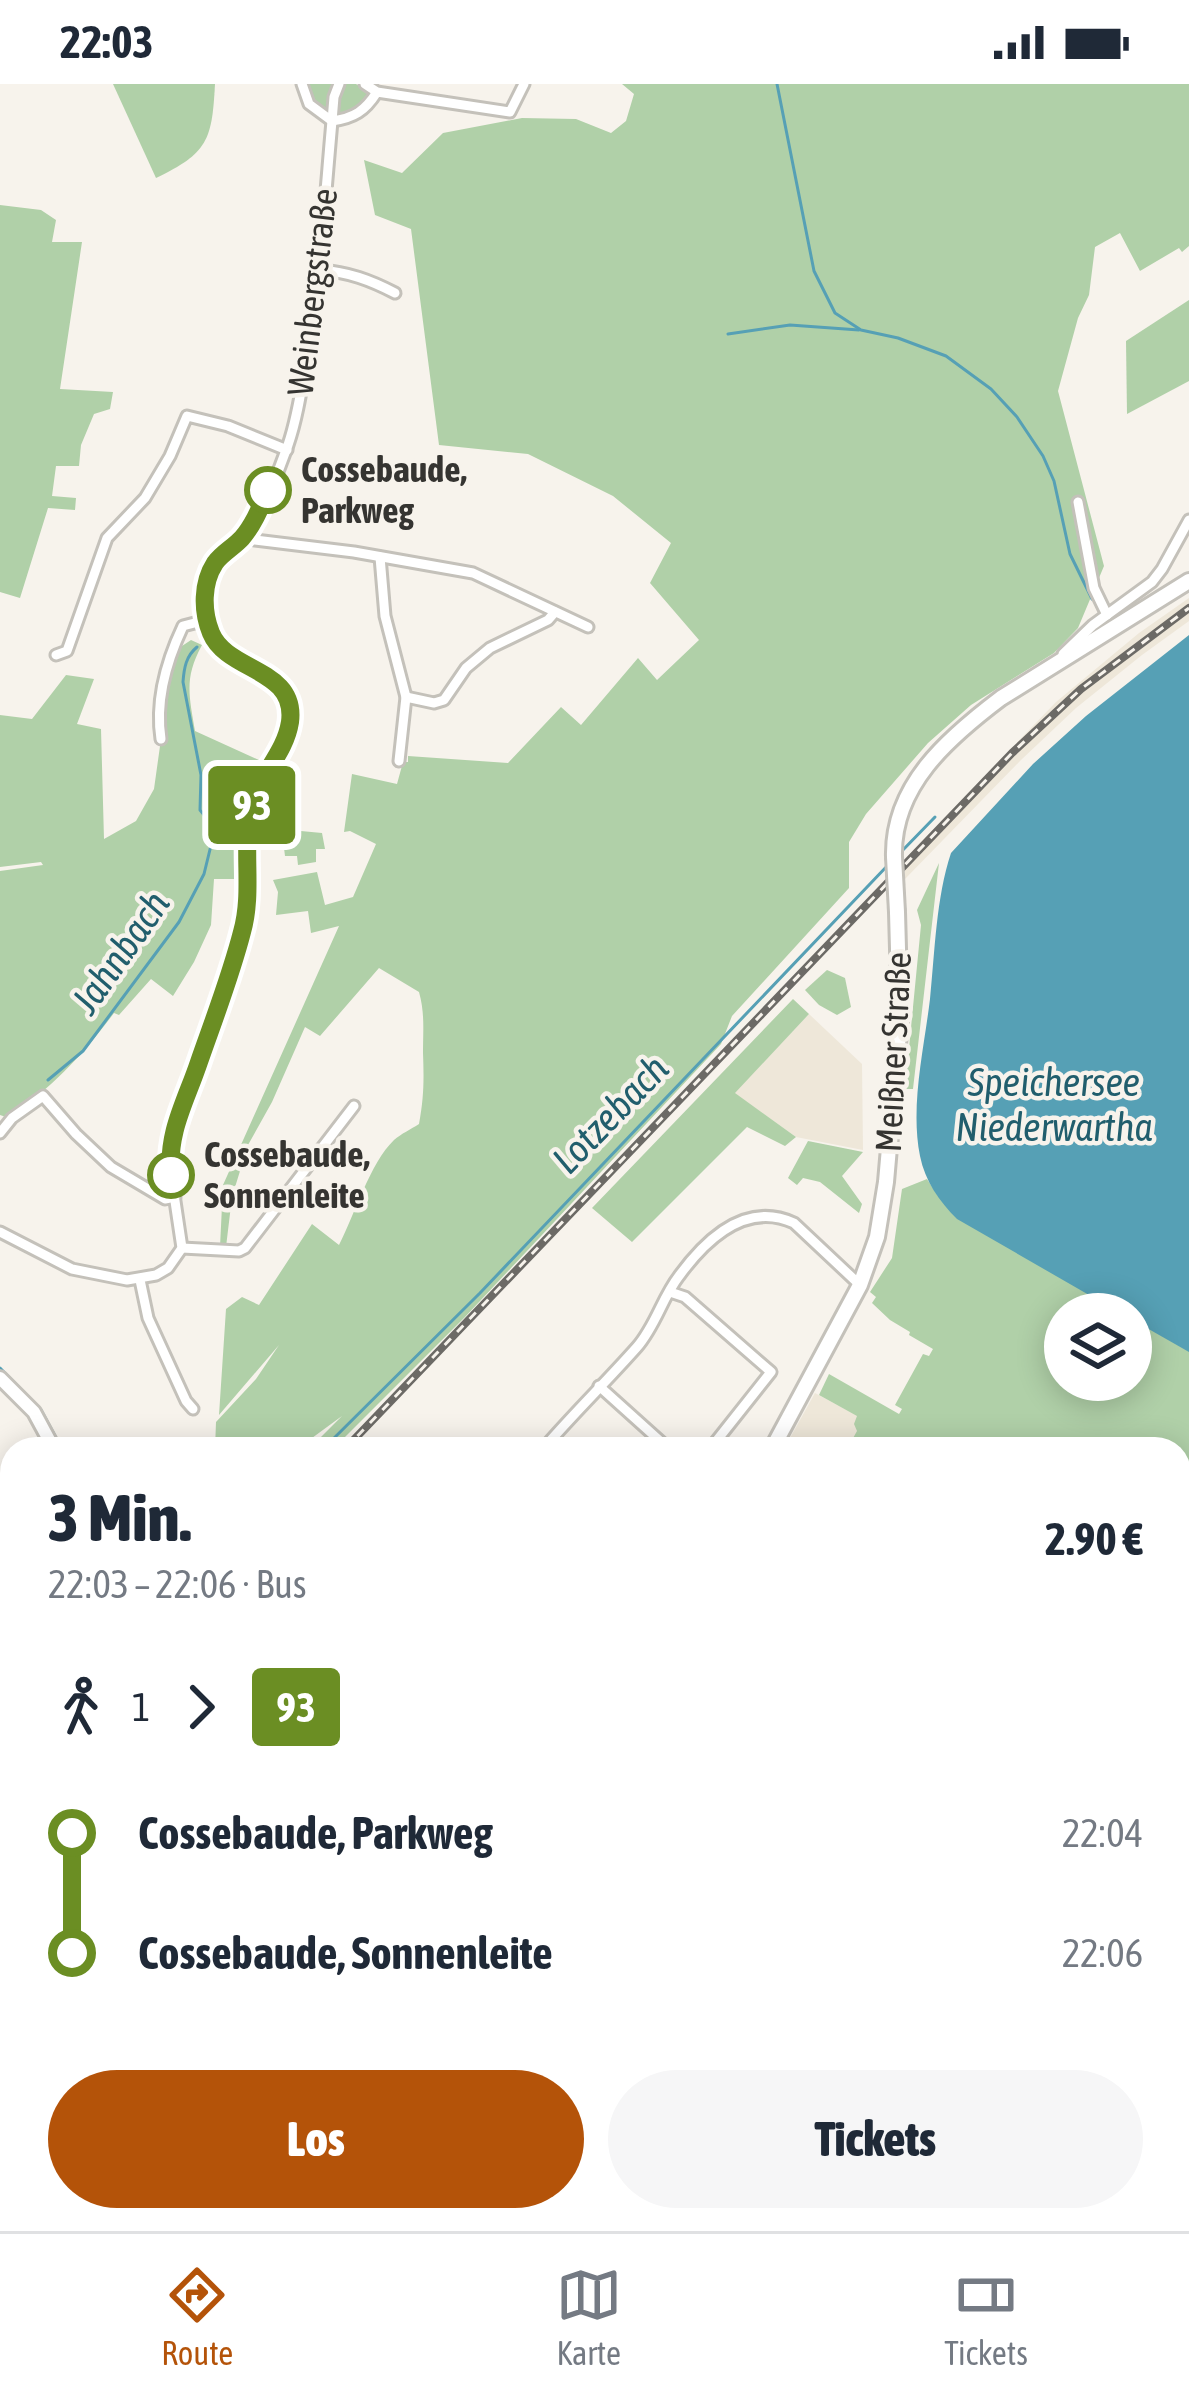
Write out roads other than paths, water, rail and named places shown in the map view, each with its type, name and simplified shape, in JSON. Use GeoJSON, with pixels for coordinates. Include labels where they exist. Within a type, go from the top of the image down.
{"type":"FeatureCollection","features":[{"type":"Feature","properties":{"kind":"main road","name":"Meißner Straße"},"geometry":{"type":"LineString","coordinates":[[778,1437],[860,1285],[877,1237],[901,1022],[893,857],[902,806],[924,769],[975,717],[1189,581]]}},
{"type":"Feature","properties":{"kind":"street"},"geometry":{"type":"LineString","coordinates":[[302,84],[309,104],[332,121],[360,113],[377,92]]}},
{"type":"Feature","properties":{"kind":"street","name":"Weinbergstraße"},"geometry":{"type":"LineString","coordinates":[[206,620],[204,599],[213,565],[245,534],[295,425],[320,270],[334,97],[339,84]]}},
{"type":"Feature","properties":{"kind":"street"},"geometry":{"type":"LineString","coordinates":[[365,84],[377,92],[510,112],[524,84]]}},
{"type":"Feature","properties":{"kind":"street"},"geometry":{"type":"LineString","coordinates":[[320,270],[370,280],[395,293]]}},
{"type":"Feature","properties":{"kind":"street"},"geometry":{"type":"LineString","coordinates":[[56,656],[67,651],[107,538],[146,498],[187,416],[228,426],[287,450]]}},
{"type":"Feature","properties":{"kind":"street"},"geometry":{"type":"LineString","coordinates":[[1078,502],[1094,588],[1107,615]]}},
{"type":"Feature","properties":{"kind":"street"},"geometry":{"type":"LineString","coordinates":[[1061,659],[1107,615],[1152,582],[1189,520]]}},
{"type":"Feature","properties":{"kind":"street"},"geometry":{"type":"LineString","coordinates":[[245,534],[473,573],[588,627]]}},
{"type":"Feature","properties":{"kind":"street"},"geometry":{"type":"LineString","coordinates":[[380,557],[385,616],[406,697],[399,761]]}},
{"type":"Feature","properties":{"kind":"street"},"geometry":{"type":"LineString","coordinates":[[406,697],[434,703],[444,700],[466,668],[490,648],[548,620],[555,612]]}},
{"type":"Feature","properties":{"kind":"street"},"geometry":{"type":"LineString","coordinates":[[0,1232],[72,1269],[108,1278],[140,1280],[156,1275],[168,1268],[182,1248],[170,1161],[175,1120],[242,934],[251,807],[279,754],[290,707],[280,686],[220,648],[206,620],[183,626],[170,654],[159,699],[161,739]]}},
{"type":"Feature","properties":{"kind":"street"},"geometry":{"type":"LineString","coordinates":[[0,1133],[43,1096],[111,1167],[165,1199],[175,1197]]}},
{"type":"Feature","properties":{"kind":"street"},"geometry":{"type":"LineString","coordinates":[[182,1248],[245,1248],[354,1106]]}},
{"type":"Feature","properties":{"kind":"street"},"geometry":{"type":"LineString","coordinates":[[553,1437],[637,1347],[678,1277],[721,1231],[741,1220],[763,1216],[794,1222],[860,1285]]}},
{"type":"Feature","properties":{"kind":"street"},"geometry":{"type":"LineString","coordinates":[[140,1280],[148,1318],[193,1409]]}},
{"type":"Feature","properties":{"kind":"street"},"geometry":{"type":"LineString","coordinates":[[670,1292],[685,1297],[771,1372],[720,1437]]}},
{"type":"Feature","properties":{"kind":"street"},"geometry":{"type":"LineString","coordinates":[[0,1378],[34,1412],[48,1437]]}},
{"type":"Feature","properties":{"kind":"street"},"geometry":{"type":"LineString","coordinates":[[598,1386],[655,1437]]}},
{"type":"Feature","properties":{"kind":"water","name":"Speichersee Niederwartha"},"geometry":{"type":"Polygon","coordinates":[[[1189,635],[1189,1352],[1152,1331],[1152,1293],[1086,1293],[957,1219],[939,1198],[920,1156],[919,1077],[939,906],[951,853],[1033,764],[1189,635]]]}},
{"type":"Feature","properties":{"kind":"waterway"},"geometry":{"type":"LineString","coordinates":[[777,84],[814,271],[835,313],[861,330],[946,356],[991,389],[1017,417],[1054,481],[1070,554],[1092,599]]}},
{"type":"Feature","properties":{"kind":"waterway"},"geometry":{"type":"LineString","coordinates":[[728,334],[790,325],[859,330]]}},
{"type":"Feature","properties":{"kind":"waterway"},"geometry":{"type":"LineString","coordinates":[[197,647],[186,663],[183,682],[201,775],[200,810],[213,826]]}},
{"type":"Feature","properties":{"kind":"waterway","name":"Jahnbach"},"geometry":{"type":"LineString","coordinates":[[48,1080],[83,1051],[179,922],[204,874],[223,811],[227,769]]}},
{"type":"Feature","properties":{"kind":"waterway","name":"Lotzebach"},"geometry":{"type":"LineString","coordinates":[[900,853],[935,817]]}},
{"type":"Feature","properties":{"kind":"waterway","name":"Lotzebach"},"geometry":{"type":"LineString","coordinates":[[335,1437],[480,1293],[889,864]]}},
{"type":"Feature","properties":{"kind":"waterway","name":"Lotzebach"},"geometry":{"type":"LineString","coordinates":[[0,1368],[41,1410],[56,1437]]}},
{"type":"Feature","properties":{"kind":"railway"},"geometry":{"type":"LineString","coordinates":[[356,1437],[1012,753],[1081,689],[1189,608]]}},
{"type":"Feature","properties":{"kind":"place","name":"Cossebaude, Parkweg"},"geometry":{"type":"Point","coordinates":[268,490]}},
{"type":"Feature","properties":{"kind":"place","name":"Cossebaude, Sonnenleite"},"geometry":{"type":"Point","coordinates":[171,1175]}}]}
